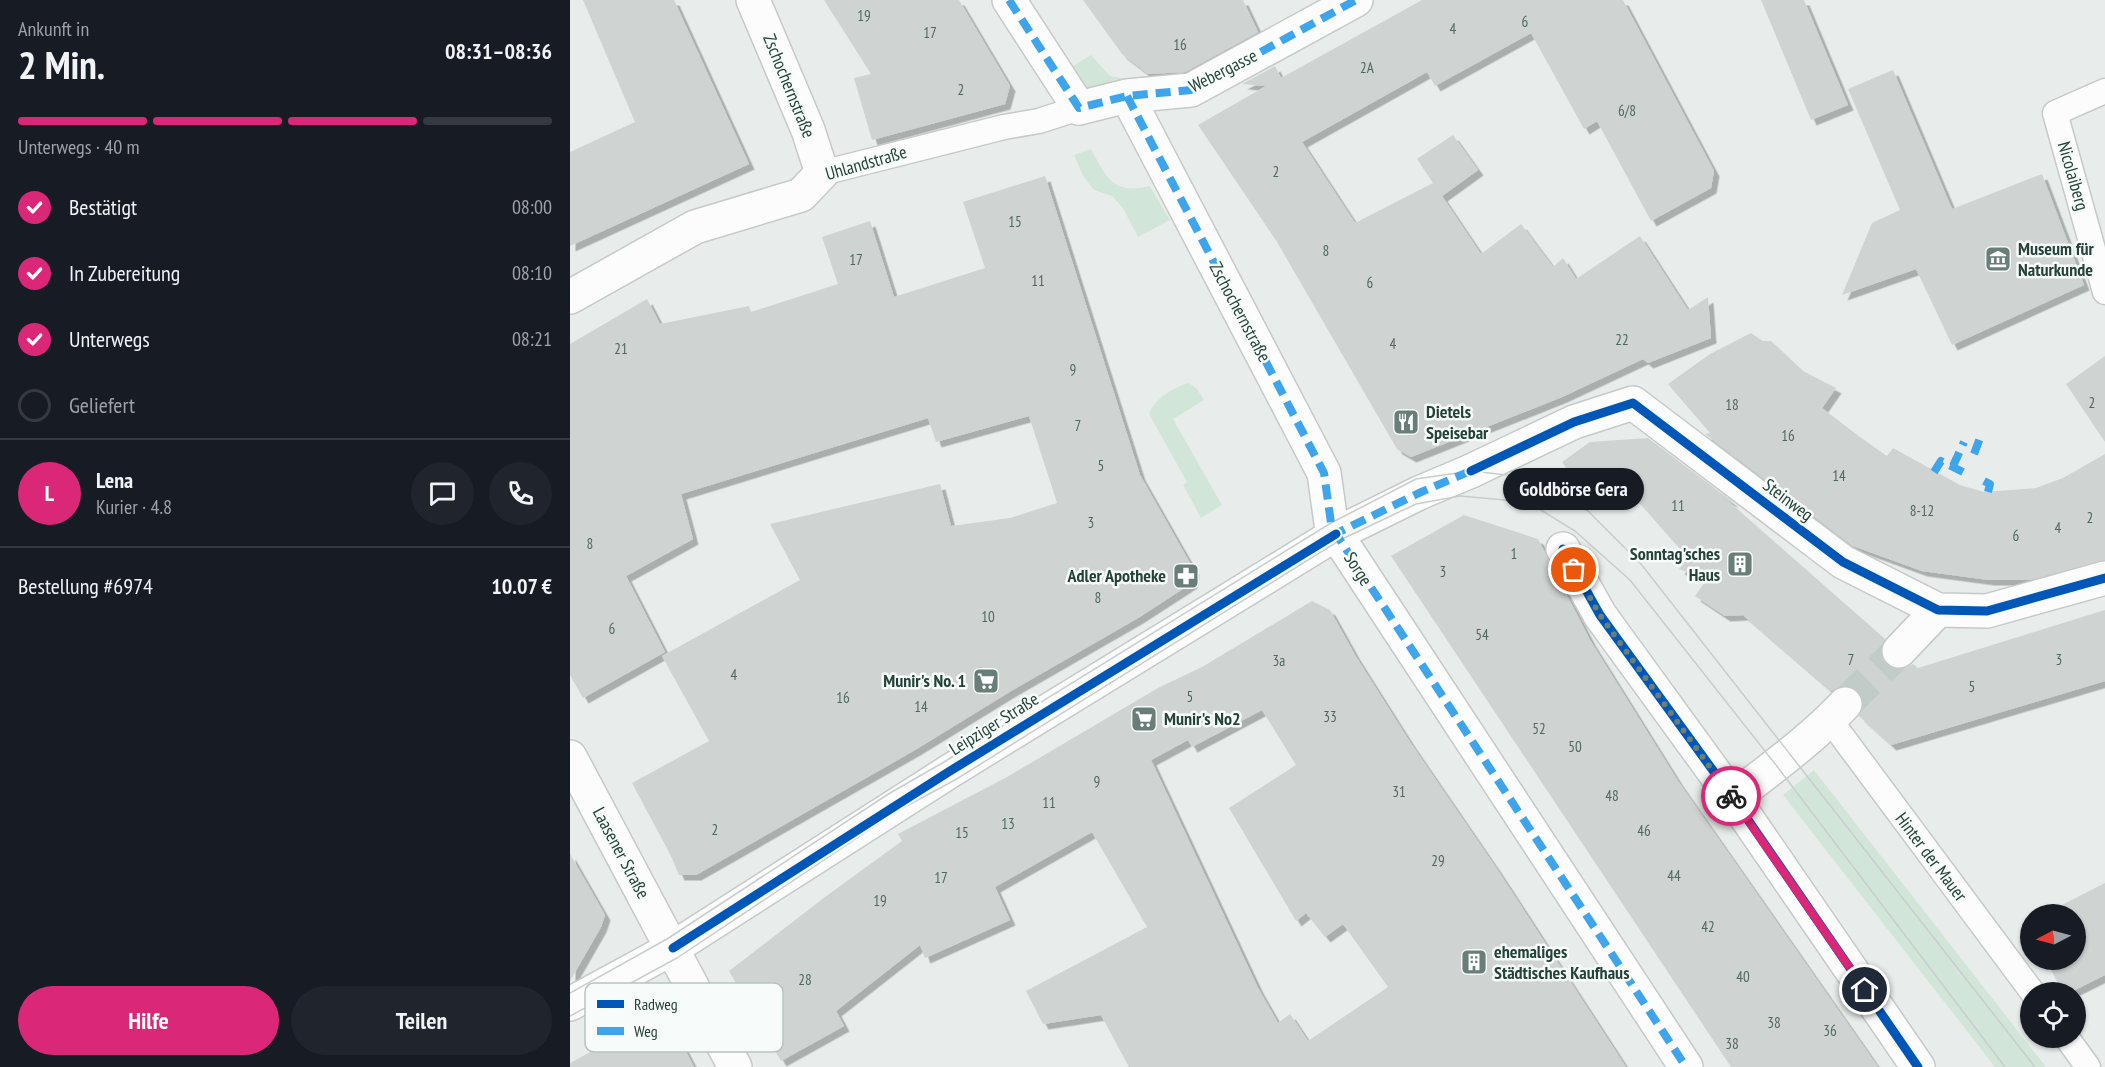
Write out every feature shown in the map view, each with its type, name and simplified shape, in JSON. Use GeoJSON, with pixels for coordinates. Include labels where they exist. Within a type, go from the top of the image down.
{"type":"FeatureCollection","features":[{"type":"Feature","properties":{"kind":"street","name":"Zschochernstraße"},"geometry":{"type":"LineString","coordinates":[[753,0],[808,130],[822,172]]}},
{"type":"Feature","properties":{"kind":"street"},"geometry":{"type":"LineString","coordinates":[[1009,0],[1079,108]]}},
{"type":"Feature","properties":{"kind":"street","name":"Webergasse"},"geometry":{"type":"LineString","coordinates":[[1079,108],[1127,96],[1191,90],[1356,0]]}},
{"type":"Feature","properties":{"kind":"street","name":"Zschochernstraße"},"geometry":{"type":"LineString","coordinates":[[1127,96],[1324,473],[1331,523],[1336,534]]}},
{"type":"Feature","properties":{"kind":"street","name":"Uhlandstraße"},"geometry":{"type":"LineString","coordinates":[[570,297],[695,227],[801,195],[822,172]]}},
{"type":"Feature","properties":{"kind":"street","name":"Steinweg"},"geometry":{"type":"LineString","coordinates":[[1336,534],[1574,422],[1633,403],[1843,562],[1938,610],[1987,611],[2105,578]]}},
{"type":"Feature","properties":{"kind":"street","name":"Sorge"},"geometry":{"type":"LineString","coordinates":[[1336,534],[1686,1067]]}},
{"type":"Feature","properties":{"kind":"street","name":"Leipziger Straße"},"geometry":{"type":"LineString","coordinates":[[609,983],[673,948],[950,771],[1336,534]]}},
{"type":"Feature","properties":{"kind":"street"},"geometry":{"type":"LineString","coordinates":[[1563,549],[1600,615],[1733,798],[1918,1067]]}},
{"type":"Feature","properties":{"kind":"street"},"geometry":{"type":"LineString","coordinates":[[1899,651],[1938,610]]}},
{"type":"Feature","properties":{"kind":"street","name":"Hinter der Mauer"},"geometry":{"type":"LineString","coordinates":[[1733,798],[1784,759],[1838,712]]}},
{"type":"Feature","properties":{"kind":"street","name":"Laasener Straße"},"geometry":{"type":"LineString","coordinates":[[570,757],[691,983]]}},
{"type":"Feature","properties":{"kind":"street","name":"Leipziger Straße"},"geometry":{"type":"LineString","coordinates":[[570,1004],[585,996]]}},
{"type":"Feature","properties":{"kind":"street","name":"Laasener Straße"},"geometry":{"type":"LineString","coordinates":[[727,1052],[735,1067]]}},
{"type":"Feature","properties":{"kind":"lane","name":"Nicolaiberg"},"geometry":{"type":"LineString","coordinates":[[2105,91],[2055,113],[2105,292]]}},
{"type":"Feature","properties":{"kind":"lane","name":"Uhlandstraße"},"geometry":{"type":"LineString","coordinates":[[822,172],[1004,127],[1039,121],[1079,108]]}},
{"type":"Feature","properties":{"kind":"lane","name":"Hinter der Mauer"},"geometry":{"type":"LineString","coordinates":[[1838,712],[2025,982]]}},
{"type":"Feature","properties":{"kind":"lane"},"geometry":{"type":"LineString","coordinates":[[2075,1048],[2089,1067],[2105,1063]]}},
{"type":"Feature","properties":{"kind":"green space"},"geometry":{"type":"Polygon","coordinates":[[[1091,55],[1110,76],[1139,85],[1086,105],[1065,71],[1091,55]]]}},
{"type":"Feature","properties":{"kind":"green space"},"geometry":{"type":"Polygon","coordinates":[[[1091,149],[1107,176],[1119,186],[1137,188],[1150,186],[1170,220],[1138,237],[1123,208],[1112,196],[1094,190],[1083,176],[1074,155],[1091,149]]]}},
{"type":"Feature","properties":{"kind":"green space"},"geometry":{"type":"Polygon","coordinates":[[[1189,383],[1197,389],[1204,400],[1173,419],[1222,505],[1201,518],[1183,485],[1187,482],[1149,414],[1155,403],[1165,394],[1189,383]]]}},
{"type":"Feature","properties":{"kind":"green space"},"geometry":{"type":"Polygon","coordinates":[[[1814,770],[2020,1034],[2020,1048],[2031,1048],[2046,1067],[1995,1067],[1783,795],[1814,770]]]}},
{"type":"Feature","properties":{"kind":"building"},"geometry":{"type":"Polygon","coordinates":[[[583,0],[674,0],[749,164],[570,246],[570,152],[635,122],[583,0]]]}},
{"type":"Feature","properties":{"kind":"building"},"geometry":{"type":"Polygon","coordinates":[[[824,0],[959,0],[1010,86],[1005,104],[872,140],[854,78],[871,74],[824,0]]]}},
{"type":"Feature","properties":{"kind":"building"},"geometry":{"type":"Polygon","coordinates":[[[1083,0],[1243,0],[1258,32],[1185,72],[1148,74],[1122,54],[1083,0]]]}},
{"type":"Feature","properties":{"kind":"building"},"geometry":{"type":"Polygon","coordinates":[[[1422,0],[1623,0],[1714,171],[1711,188],[1651,221],[1597,121],[1584,129],[1531,33],[1435,86],[1427,72],[1302,142],[1355,223],[1433,183],[1417,159],[1453,135],[1478,170],[1442,196],[1481,254],[1521,224],[1553,267],[1563,258],[1576,279],[1640,236],[1688,310],[1708,297],[1711,338],[1648,363],[1643,359],[1562,397],[1411,457],[1397,449],[1277,242],[1198,125],[1266,86],[1242,84],[1275,66],[1281,78],[1422,0]]]}},
{"type":"Feature","properties":{"kind":"building"},"geometry":{"type":"Polygon","coordinates":[[[1761,0],[1804,0],[1848,105],[1811,120],[1761,0]]]}},
{"type":"Feature","properties":{"kind":"building","name":"Museum für Naturkunde"},"geometry":{"type":"Polygon","coordinates":[[[1893,70],[1952,209],[2042,174],[2084,285],[1952,345],[1916,269],[1842,295],[1872,223],[1900,210],[1848,89],[1893,70]]]}},
{"type":"Feature","properties":{"kind":"building"},"geometry":{"type":"Polygon","coordinates":[[[1045,176],[1140,475],[1194,570],[1192,583],[1138,618],[1011,691],[915,750],[696,875],[679,875],[632,783],[709,741],[662,656],[800,580],[770,524],[940,484],[951,526],[1010,518],[1057,503],[1029,416],[936,442],[928,418],[681,494],[693,539],[626,576],[665,652],[583,698],[570,675],[570,344],[647,299],[660,324],[749,306],[751,312],[838,284],[822,237],[870,221],[894,297],[985,268],[963,202],[1045,176]]]}},
{"type":"Feature","properties":{"kind":"building"},"geometry":{"type":"Polygon","coordinates":[[[1751,333],[1763,341],[1771,341],[1803,371],[1836,388],[1822,408],[1860,437],[1887,456],[1893,448],[1960,485],[1984,492],[2036,488],[2063,478],[2105,454],[2105,560],[2030,580],[1989,580],[1922,571],[1853,546],[1705,434],[1710,433],[1668,384],[1710,354],[1751,333]]]}},
{"type":"Feature","properties":{"kind":"building"},"geometry":{"type":"Polygon","coordinates":[[[2105,356],[2105,442],[2066,384],[2105,356]]]}},
{"type":"Feature","properties":{"kind":"building"},"geometry":{"type":"Polygon","coordinates":[[[1648,438],[1733,502],[1727,500],[1885,639],[1881,647],[1881,657],[1887,665],[1894,669],[1904,669],[1913,664],[1918,668],[2105,610],[2105,681],[1891,745],[1859,716],[1863,708],[1863,700],[1858,690],[1849,686],[1841,686],[1831,691],[1743,615],[1725,616],[1695,596],[1707,579],[1679,569],[1688,558],[1635,498],[1581,490],[1562,462],[1590,442],[1648,438]]]}},
{"type":"Feature","properties":{"kind":"building"},"geometry":{"type":"Polygon","coordinates":[[[1464,515],[1538,539],[1590,640],[1678,781],[1878,1067],[1731,1067],[1391,556],[1464,515]]]}},
{"type":"Feature","properties":{"kind":"building"},"geometry":{"type":"Polygon","coordinates":[[[1312,601],[1330,610],[1355,655],[1410,742],[1497,869],[1626,1067],[1129,1067],[1101,1015],[1043,1024],[1026,991],[1147,927],[1092,832],[995,887],[1010,920],[925,958],[920,945],[836,1011],[844,1026],[781,1061],[776,1052],[783,1052],[783,983],[736,983],[729,971],[902,841],[898,834],[1007,777],[1158,688],[1202,667],[1312,601]],[[1262,710],[1192,747],[1188,740],[1151,760],[1258,988],[1278,1023],[1290,1014],[1308,1041],[1388,987],[1343,924],[1325,937],[1306,913],[1296,921],[1229,808],[1296,765],[1262,710]]]}},
{"type":"Feature","properties":{"kind":"building"},"geometry":{"type":"Polygon","coordinates":[[[570,854],[605,915],[601,927],[570,981],[570,854]]]}},
{"type":"Feature","properties":{"kind":"building"},"geometry":{"type":"Polygon","coordinates":[[[2105,883],[2105,975],[2086,984],[2086,982],[2057,982],[2051,970],[2086,970],[2086,904],[2064,904],[2105,883]]]}},
{"type":"Feature","properties":{"kind":"building"},"geometry":{"type":"Polygon","coordinates":[[[590,1052],[686,1052],[694,1067],[570,1067],[570,1063],[590,1052]]]}},
{"type":"Feature","properties":{"kind":"tunnel"},"geometry":{"type":"LineString","coordinates":[[1845,704],[1899,651]]}},
{"type":"Feature","properties":{"kind":"tram line"},"geometry":{"type":"LineString","coordinates":[[588,983],[667,939],[890,793],[1331,523],[1416,479],[1471,471],[1516,476],[1554,490],[1588,511],[1641,564],[2035,1067]]}},
{"type":"Feature","properties":{"kind":"tram line"},"geometry":{"type":"LineString","coordinates":[[631,983],[677,958],[899,810],[955,780],[1340,540],[1416,504],[1460,496],[1505,500],[1536,507],[1575,531],[1630,580],[1776,765],[2005,1067]]}},
{"type":"Feature","properties":{"kind":"tram line"},"geometry":{"type":"LineString","coordinates":[[570,993],[585,985]]}},
{"type":"Feature","properties":{"kind":"tram line"},"geometry":{"type":"LineString","coordinates":[[570,1016],[585,1008]]}},
{"type":"Feature","properties":{"kind":"marked path"},"geometry":{"type":"LineString","coordinates":[[1009,0],[1079,108],[1127,96],[1191,90],[1356,0]]}},
{"type":"Feature","properties":{"kind":"marked path"},"geometry":{"type":"LineString","coordinates":[[1127,96],[1324,473],[1331,523],[1340,540],[1686,1067]]}},
{"type":"Feature","properties":{"kind":"marked path"},"geometry":{"type":"LineString","coordinates":[[1974,454],[1980,438]]}},
{"type":"Feature","properties":{"kind":"marked path"},"geometry":{"type":"LineString","coordinates":[[1953,466],[1964,442]]}},
{"type":"Feature","properties":{"kind":"marked path"},"geometry":{"type":"LineString","coordinates":[[1934,472],[1941,461],[1963,472]]}},
{"type":"Feature","properties":{"kind":"marked path"},"geometry":{"type":"LineString","coordinates":[[1331,536],[1419,493],[1475,469]]}},
{"type":"Feature","properties":{"kind":"marked path"},"geometry":{"type":"LineString","coordinates":[[1984,481],[1990,484],[1988,492]]}},
{"type":"Feature","properties":{"kind":"cycle path"},"geometry":{"type":"LineString","coordinates":[[1471,471],[1574,422],[1633,403],[1843,562],[1938,610],[1987,611],[2105,578]]}},
{"type":"Feature","properties":{"kind":"cycle path"},"geometry":{"type":"LineString","coordinates":[[673,948],[950,771],[1336,534]]}},
{"type":"Feature","properties":{"kind":"cycle path"},"geometry":{"type":"LineString","coordinates":[[1563,549],[1600,615],[1733,798],[1918,1067]]}},
{"type":"Feature","properties":{"kind":"way so far"},"geometry":{"type":"LineString","coordinates":[[1574,570],[1600,615],[1731,796]]}},
{"type":"Feature","properties":{"kind":"place","name":"Museum für Naturkunde"},"geometry":{"type":"Point","coordinates":[1998,259]}},
{"type":"Feature","properties":{"kind":"place","name":"Dietels Speisebar"},"geometry":{"type":"Point","coordinates":[1406,422]}},
{"type":"Feature","properties":{"kind":"place","name":"Sonntag'sches Haus"},"geometry":{"type":"Point","coordinates":[1740,564]}},
{"type":"Feature","properties":{"kind":"place","name":"Goldbörse Gera"},"geometry":{"type":"Point","coordinates":[1574,570]}},
{"type":"Feature","properties":{"kind":"place","name":"Adler Apotheke"},"geometry":{"type":"Point","coordinates":[1186,576]}},
{"type":"Feature","properties":{"kind":"place","name":"Munir's No. 1"},"geometry":{"type":"Point","coordinates":[986,681]}},
{"type":"Feature","properties":{"kind":"place","name":"Munir's No2"},"geometry":{"type":"Point","coordinates":[1144,719]}},
{"type":"Feature","properties":{"kind":"place","name":"ehemaliges Städtisches Kaufhaus"},"geometry":{"type":"Point","coordinates":[1474,962]}},
{"type":"Feature","properties":{"kind":"route"},"geometry":{"type":"LineString","coordinates":[[1731,796],[1865,990]]}}]}
